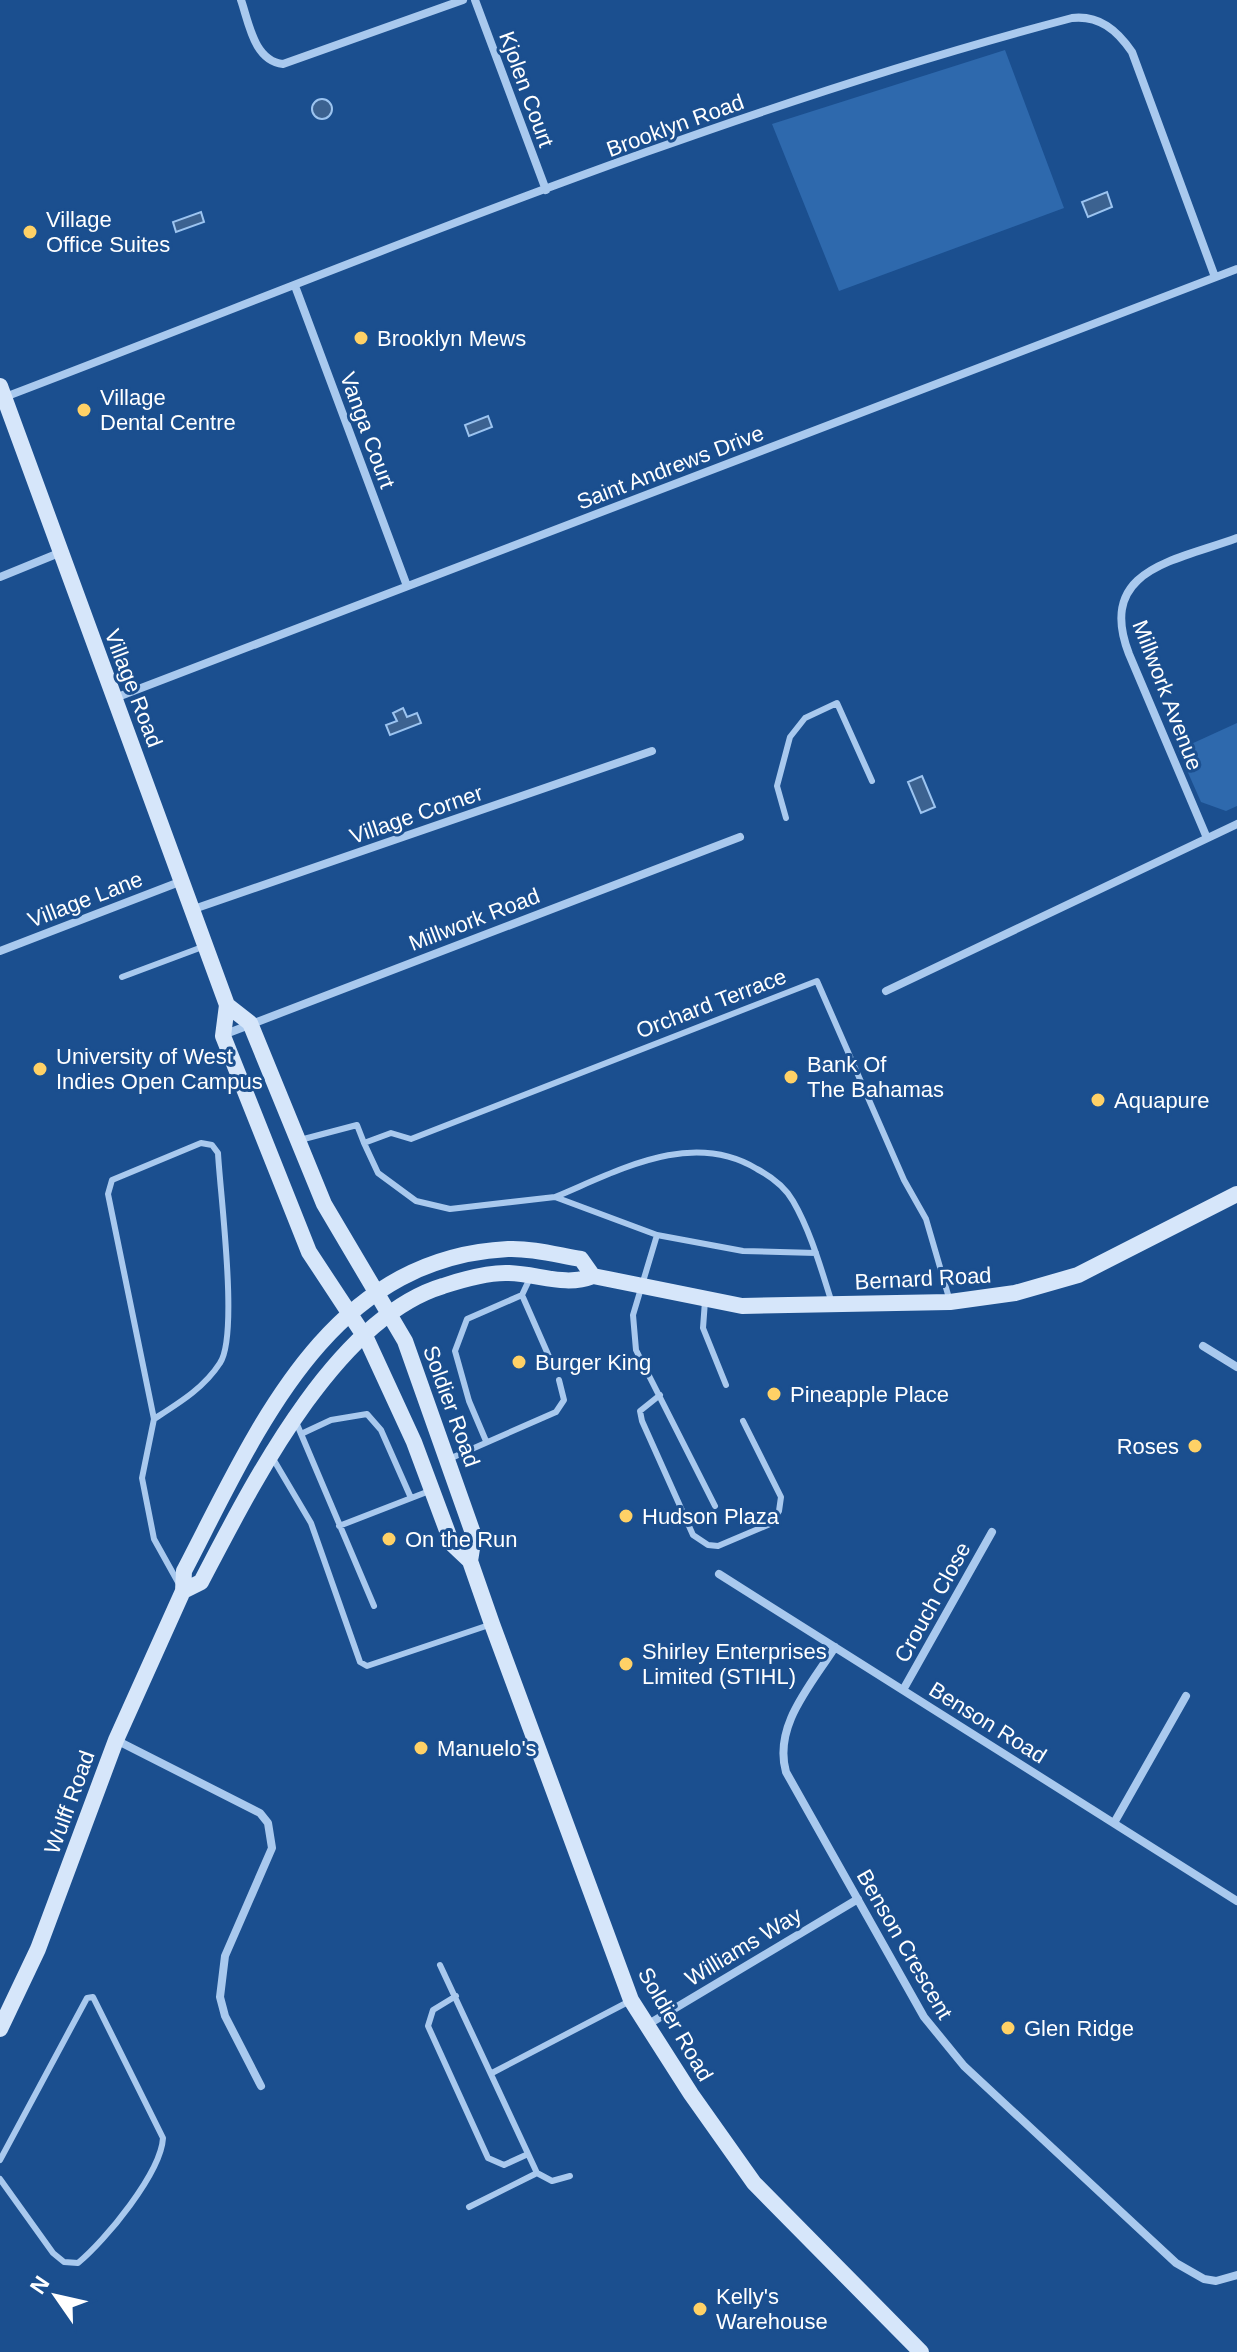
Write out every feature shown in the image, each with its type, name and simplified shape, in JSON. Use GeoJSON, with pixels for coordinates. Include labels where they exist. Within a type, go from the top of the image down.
{"type":"FeatureCollection","features":[{"type":"Feature","properties":{"kind":"main road","name":"Village Road"},"geometry":{"type":"LineString","coordinates":[[2,392],[227,1005],[223,1036],[309,1252],[364,1336]]}},
{"type":"Feature","properties":{"kind":"main road"},"geometry":{"type":"LineString","coordinates":[[227,1005],[250,1023],[329,1214],[392,1315]]}},
{"type":"Feature","properties":{"kind":"main road","name":"Bernard Road"},"geometry":{"type":"LineString","coordinates":[[392,1315],[441,1286],[506,1273],[574,1283],[593,1276],[742,1306],[950,1302],[1015,1293],[1078,1275],[1237,1194]]}},
{"type":"Feature","properties":{"kind":"main road","name":"Bernard Road"},"geometry":{"type":"LineString","coordinates":[[376,1291],[429,1263],[510,1249],[581,1259],[593,1276]]}},
{"type":"Feature","properties":{"kind":"main road","name":"Wulff Road"},"geometry":{"type":"LineString","coordinates":[[0,2029],[38,1949],[116,1740],[183,1591],[184,1571],[271,1413],[307,1359],[348,1313],[376,1291]]}},
{"type":"Feature","properties":{"kind":"main road","name":"Wulff Road"},"geometry":{"type":"LineString","coordinates":[[183,1591],[201,1582],[272,1457],[298,1426],[340,1359],[392,1315]]}},
{"type":"Feature","properties":{"kind":"main road","name":"Soldier Road"},"geometry":{"type":"LineString","coordinates":[[392,1315],[449,1459],[474,1536],[470,1561]]}},
{"type":"Feature","properties":{"kind":"main road","name":"Soldier Road"},"geometry":{"type":"LineString","coordinates":[[364,1336],[432,1490],[452,1544],[470,1561],[631,2000],[754,2183],[921,2352]]}},
{"type":"Feature","properties":{"kind":"street"},"geometry":{"type":"LineString","coordinates":[[241,0],[260,52],[272,63],[283,64],[463,0]]}},
{"type":"Feature","properties":{"kind":"street","name":"Kjolen Court"},"geometry":{"type":"LineString","coordinates":[[475,0],[546,190]]}},
{"type":"Feature","properties":{"kind":"street","name":"Brooklyn Road"},"geometry":{"type":"LineString","coordinates":[[2,392],[295,286],[546,190],[848,82],[956,49],[1085,17],[1116,32],[1138,63],[1215,277]]}},
{"type":"Feature","properties":{"kind":"street","name":"Saint Andrews Drive"},"geometry":{"type":"LineString","coordinates":[[115,698],[1237,269]]}},
{"type":"Feature","properties":{"kind":"street","name":"Vanga Court"},"geometry":{"type":"LineString","coordinates":[[295,286],[407,586]]}},
{"type":"Feature","properties":{"kind":"street","name":"Millwork Avenue"},"geometry":{"type":"LineString","coordinates":[[1207,838],[1118,627],[1119,610],[1124,595],[1134,583],[1154,570],[1237,538]]}},
{"type":"Feature","properties":{"kind":"street"},"geometry":{"type":"LineString","coordinates":[[0,577],[59,553]]}},
{"type":"Feature","properties":{"kind":"street","name":"Village Corner"},"geometry":{"type":"LineString","coordinates":[[191,910],[652,751]]}},
{"type":"Feature","properties":{"kind":"street"},"geometry":{"type":"LineString","coordinates":[[886,991],[1237,824]]}},
{"type":"Feature","properties":{"kind":"street","name":"Millwork Road"},"geometry":{"type":"LineString","coordinates":[[223,1036],[250,1023],[740,837]]}},
{"type":"Feature","properties":{"kind":"street","name":"Village Lane"},"geometry":{"type":"LineString","coordinates":[[0,951],[183,881]]}},
{"type":"Feature","properties":{"kind":"street"},"geometry":{"type":"LineString","coordinates":[[1203,1346],[1237,1367]]}},
{"type":"Feature","properties":{"kind":"street","name":"Crouch Close"},"geometry":{"type":"LineString","coordinates":[[903,1690],[992,1532]]}},
{"type":"Feature","properties":{"kind":"street","name":"Benson Road"},"geometry":{"type":"LineString","coordinates":[[719,1574],[1237,1901]]}},
{"type":"Feature","properties":{"kind":"street","name":"Benson Crescent"},"geometry":{"type":"LineString","coordinates":[[835,1647],[786,1727],[782,1757],[786,1772],[924,2017],[964,2066],[1176,2263],[1204,2279],[1216,2281],[1237,2275]]}},
{"type":"Feature","properties":{"kind":"street"},"geometry":{"type":"LineString","coordinates":[[1114,1823],[1186,1696]]}},
{"type":"Feature","properties":{"kind":"street"},"geometry":{"type":"LineString","coordinates":[[116,1740],[260,1813],[268,1823],[273,1840],[268,1860],[225,1956],[220,1985],[225,2016],[261,2086]]}},
{"type":"Feature","properties":{"kind":"street","name":"Williams Way"},"geometry":{"type":"LineString","coordinates":[[646,2025],[858,1899]]}},
{"type":"Feature","properties":{"kind":"lane"},"geometry":{"type":"LineString","coordinates":[[786,818],[777,786],[790,737],[805,718],[837,703],[872,781]]}},
{"type":"Feature","properties":{"kind":"lane"},"geometry":{"type":"LineString","coordinates":[[122,977],[205,946]]}},
{"type":"Feature","properties":{"kind":"lane","name":"Orchard Terrace"},"geometry":{"type":"LineString","coordinates":[[364,1143],[391,1133],[411,1139],[817,981],[904,1180],[926,1219],[950,1302]]}},
{"type":"Feature","properties":{"kind":"lane"},"geometry":{"type":"LineString","coordinates":[[300,1140],[357,1125],[378,1173],[416,1201],[450,1209],[555,1197],[653,1157],[701,1152],[737,1157],[770,1177],[791,1197],[816,1253],[832,1305]]}},
{"type":"Feature","properties":{"kind":"lane"},"geometry":{"type":"LineString","coordinates":[[154,1419],[195,1392],[222,1361],[229,1328],[218,1153],[212,1145],[201,1143],[112,1180],[109,1188],[154,1419],[142,1478],[154,1539],[183,1591]]}},
{"type":"Feature","properties":{"kind":"lane"},"geometry":{"type":"LineString","coordinates":[[555,1197],[657,1235],[743,1251],[816,1253]]}},
{"type":"Feature","properties":{"kind":"lane"},"geometry":{"type":"LineString","coordinates":[[657,1235],[633,1315],[636,1350],[715,1506]]}},
{"type":"Feature","properties":{"kind":"lane"},"geometry":{"type":"LineString","coordinates":[[486,1441],[469,1401],[455,1351],[467,1319],[522,1295],[531,1275]]}},
{"type":"Feature","properties":{"kind":"lane"},"geometry":{"type":"LineString","coordinates":[[522,1295],[554,1368]]}},
{"type":"Feature","properties":{"kind":"lane"},"geometry":{"type":"LineString","coordinates":[[705,1299],[703,1328],[726,1385]]}},
{"type":"Feature","properties":{"kind":"lane"},"geometry":{"type":"LineString","coordinates":[[449,1459],[556,1412],[564,1400],[559,1380]]}},
{"type":"Feature","properties":{"kind":"lane"},"geometry":{"type":"LineString","coordinates":[[660,1395],[640,1411],[642,1421],[693,1535],[708,1545],[718,1546],[770,1524],[781,1505],[781,1497],[743,1421]]}},
{"type":"Feature","properties":{"kind":"lane"},"geometry":{"type":"LineString","coordinates":[[374,1606],[298,1426],[367,1414],[381,1430],[411,1498]]}},
{"type":"Feature","properties":{"kind":"lane"},"geometry":{"type":"LineString","coordinates":[[272,1457],[311,1523],[360,1662],[367,1666],[492,1624]]}},
{"type":"Feature","properties":{"kind":"lane"},"geometry":{"type":"LineString","coordinates":[[339,1526],[432,1490]]}},
{"type":"Feature","properties":{"kind":"lane"},"geometry":{"type":"LineString","coordinates":[[440,1965],[537,2173],[552,2181],[570,2176]]}},
{"type":"Feature","properties":{"kind":"lane"},"geometry":{"type":"LineString","coordinates":[[456,1996],[433,2010],[428,2026],[488,2158],[504,2165],[528,2154]]}},
{"type":"Feature","properties":{"kind":"lane"},"geometry":{"type":"LineString","coordinates":[[0,2160],[87,1998],[93,1997],[163,2138],[158,2161],[99,2246],[78,2263],[64,2262],[53,2253],[0,2179]]}},
{"type":"Feature","properties":{"kind":"lane"},"geometry":{"type":"LineString","coordinates":[[492,2073],[631,2000]]}},
{"type":"Feature","properties":{"kind":"lane"},"geometry":{"type":"LineString","coordinates":[[469,2207],[537,2173]]}},
{"type":"Feature","properties":{"kind":"shaded area"},"geometry":{"type":"Polygon","coordinates":[[[1005,50],[1064,208],[839,291],[772,124],[1005,50]]]}},
{"type":"Feature","properties":{"kind":"shaded area"},"geometry":{"type":"Polygon","coordinates":[[[318,99],[326,99],[332,109],[326,119],[318,119],[312,113],[312,105],[318,99]]]}},
{"type":"Feature","properties":{"kind":"shaded area"},"geometry":{"type":"Polygon","coordinates":[[[1107,192],[1112,207],[1088,217],[1082,202],[1107,192]]]}},
{"type":"Feature","properties":{"kind":"shaded area"},"geometry":{"type":"Polygon","coordinates":[[[201,212],[204,222],[176,232],[173,222],[201,212]]]}},
{"type":"Feature","properties":{"kind":"shaded area"},"geometry":{"type":"Polygon","coordinates":[[[488,416],[492,427],[469,436],[465,425],[488,416]]]}},
{"type":"Feature","properties":{"kind":"shaded area"},"geometry":{"type":"Polygon","coordinates":[[[403,708],[407,717],[417,713],[421,723],[390,735],[386,725],[397,721],[393,713],[403,708]]]}},
{"type":"Feature","properties":{"kind":"shaded area"},"geometry":{"type":"Polygon","coordinates":[[[1237,723],[1237,806],[1226,811],[1201,802],[1178,750],[1237,723]]]}},
{"type":"Feature","properties":{"kind":"shaded area"},"geometry":{"type":"Polygon","coordinates":[[[922,776],[935,807],[921,813],[908,782],[922,776]]]}},
{"type":"Feature","properties":{"kind":"place","name":"Village Office Suites"},"geometry":{"type":"Point","coordinates":[30,232]}},
{"type":"Feature","properties":{"kind":"place","name":"Brooklyn Mews"},"geometry":{"type":"Point","coordinates":[361,338]}},
{"type":"Feature","properties":{"kind":"place","name":"Village Dental Centre"},"geometry":{"type":"Point","coordinates":[84,410]}},
{"type":"Feature","properties":{"kind":"place","name":"University of West Indies Open Campus"},"geometry":{"type":"Point","coordinates":[40,1069]}},
{"type":"Feature","properties":{"kind":"place","name":"Bank Of The Bahamas"},"geometry":{"type":"Point","coordinates":[791,1077]}},
{"type":"Feature","properties":{"kind":"place","name":"Aquapure"},"geometry":{"type":"Point","coordinates":[1098,1100]}},
{"type":"Feature","properties":{"kind":"place","name":"Burger King"},"geometry":{"type":"Point","coordinates":[519,1362]}},
{"type":"Feature","properties":{"kind":"place","name":"Pineapple Place"},"geometry":{"type":"Point","coordinates":[774,1394]}},
{"type":"Feature","properties":{"kind":"place","name":"Roses"},"geometry":{"type":"Point","coordinates":[1195,1446]}},
{"type":"Feature","properties":{"kind":"place","name":"Hudson Plaza"},"geometry":{"type":"Point","coordinates":[626,1516]}},
{"type":"Feature","properties":{"kind":"place","name":"On the Run"},"geometry":{"type":"Point","coordinates":[389,1539]}},
{"type":"Feature","properties":{"kind":"place","name":"Shirley Enterprises Limited (STIHL)"},"geometry":{"type":"Point","coordinates":[626,1664]}},
{"type":"Feature","properties":{"kind":"place","name":"Manuelo's"},"geometry":{"type":"Point","coordinates":[421,1748]}},
{"type":"Feature","properties":{"kind":"place","name":"Glen Ridge"},"geometry":{"type":"Point","coordinates":[1008,2028]}},
{"type":"Feature","properties":{"kind":"place","name":"Kelly's Warehouse"},"geometry":{"type":"Point","coordinates":[700,2309]}}]}
